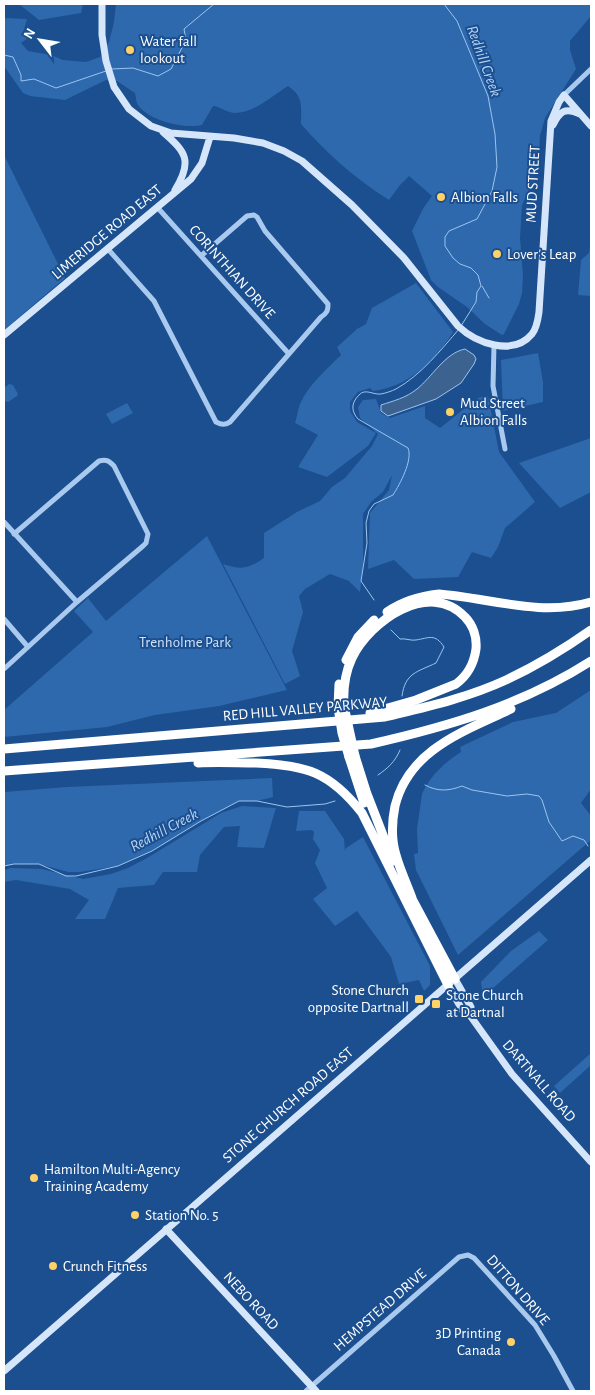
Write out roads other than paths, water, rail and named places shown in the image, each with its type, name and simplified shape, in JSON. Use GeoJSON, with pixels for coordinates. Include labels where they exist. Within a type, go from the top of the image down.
{"type":"FeatureCollection","features":[{"type":"Feature","properties":{"kind":"highway"},"geometry":{"type":"LineString","coordinates":[[381,850],[359,791],[338,688],[351,648],[366,628],[378,617],[406,601],[427,595],[439,594],[544,609],[591,602]]}},
{"type":"Feature","properties":{"kind":"highway"},"geometry":{"type":"LineString","coordinates":[[330,722],[384,710],[456,684],[467,674],[475,658],[475,638],[468,621],[453,608],[433,602],[409,606],[379,624],[367,635],[352,659],[341,707]]}},
{"type":"Feature","properties":{"kind":"highway","name":"RED HILL VALLEY PARKWAY"},"geometry":{"type":"LineString","coordinates":[[4,748],[100,742],[280,724],[385,717],[442,703],[504,680],[554,655],[591,630]]}},
{"type":"Feature","properties":{"kind":"highway"},"geometry":{"type":"LineString","coordinates":[[4,772],[371,744],[426,732],[456,723],[530,696],[563,679],[591,661]]}},
{"type":"Feature","properties":{"kind":"highway"},"geometry":{"type":"LineString","coordinates":[[451,982],[412,898],[396,855],[392,833],[396,803],[407,776],[437,746],[473,726],[519,705],[530,696]]}},
{"type":"Feature","properties":{"kind":"highway"},"geometry":{"type":"LineString","coordinates":[[352,756],[376,821],[400,877],[412,898]]}},
{"type":"Feature","properties":{"kind":"highway"},"geometry":{"type":"LineString","coordinates":[[148,761],[165,764],[221,762],[291,765],[313,772],[336,785],[362,813],[451,982]]}},
{"type":"Feature","properties":{"kind":"main road"},"geometry":{"type":"LineString","coordinates":[[102,4],[104,50],[112,83],[126,106],[137,116],[161,130],[178,134],[234,138],[263,143],[284,151],[302,161],[352,205],[404,258],[464,332],[486,344],[494,345]]}},
{"type":"Feature","properties":{"kind":"main road"},"geometry":{"type":"LineString","coordinates":[[564,95],[591,126]]}},
{"type":"Feature","properties":{"kind":"main road","name":"MUD STREET"},"geometry":{"type":"LineString","coordinates":[[494,345],[519,343],[533,333],[537,323],[550,138],[553,115],[564,95]]}},
{"type":"Feature","properties":{"kind":"main road"},"geometry":{"type":"LineString","coordinates":[[550,138],[554,124],[562,112],[567,110],[580,114]]}},
{"type":"Feature","properties":{"kind":"main road"},"geometry":{"type":"LineString","coordinates":[[161,130],[178,145],[185,158],[182,176],[172,195]]}},
{"type":"Feature","properties":{"kind":"main road","name":"LIMERIDGE ROAD EAST"},"geometry":{"type":"LineString","coordinates":[[4,335],[191,179],[198,171],[210,137]]}},
{"type":"Feature","properties":{"kind":"main road","name":"STONE CHURCH ROAD EAST"},"geometry":{"type":"LineString","coordinates":[[4,1371],[591,860]]}},
{"type":"Feature","properties":{"kind":"main road","name":"DARTNALL ROAD"},"geometry":{"type":"LineString","coordinates":[[451,982],[471,1007],[469,1014],[512,1074],[591,1162]]}},
{"type":"Feature","properties":{"kind":"main road","name":"NEBO ROAD"},"geometry":{"type":"LineString","coordinates":[[166,1229],[311,1390]]}},
{"type":"Feature","properties":{"kind":"street","name":"MUD STREET"},"geometry":{"type":"LineString","coordinates":[[564,95],[591,68]]}},
{"type":"Feature","properties":{"kind":"street","name":"CORINTHIAN DRIVE"},"geometry":{"type":"LineString","coordinates":[[157,207],[289,354]]}},
{"type":"Feature","properties":{"kind":"street"},"geometry":{"type":"LineString","coordinates":[[108,248],[154,301],[216,422],[221,425],[230,422],[326,313],[328,304],[265,231],[254,215],[247,216],[201,256]]}},
{"type":"Feature","properties":{"kind":"street"},"geometry":{"type":"LineString","coordinates":[[494,345],[493,386],[505,450]]}},
{"type":"Feature","properties":{"kind":"street"},"geometry":{"type":"LineString","coordinates":[[4,668],[143,546],[147,540],[147,531],[114,466],[109,460],[99,461],[14,534]]}},
{"type":"Feature","properties":{"kind":"street"},"geometry":{"type":"LineString","coordinates":[[4,522],[77,602]]}},
{"type":"Feature","properties":{"kind":"street"},"geometry":{"type":"LineString","coordinates":[[4,619],[28,647]]}},
{"type":"Feature","properties":{"kind":"street","name":"HEMPSTEAD DRIVE"},"geometry":{"type":"LineString","coordinates":[[311,1390],[459,1257],[468,1255],[474,1258]]}},
{"type":"Feature","properties":{"kind":"street","name":"DITTON DRIVE"},"geometry":{"type":"LineString","coordinates":[[474,1258],[535,1325],[573,1391]]}},
{"type":"Feature","properties":{"kind":"waterway"},"geometry":{"type":"LineString","coordinates":[[112,69],[133,68],[158,76],[171,69],[186,40],[184,29],[214,4]]}},
{"type":"Feature","properties":{"kind":"waterway","name":"Redhill Creek"},"geometry":{"type":"LineString","coordinates":[[444,4],[457,21],[488,96],[495,134],[497,167],[492,191],[477,219],[449,231],[445,237],[445,246],[453,258],[460,264],[471,268],[478,275],[481,286],[477,292],[476,302],[461,326]]}},
{"type":"Feature","properties":{"kind":"waterway"},"geometry":{"type":"LineString","coordinates":[[4,55],[13,57],[21,75],[21,81],[34,79],[56,88],[106,71]]}},
{"type":"Feature","properties":{"kind":"waterway"},"geometry":{"type":"LineString","coordinates":[[482,286],[489,298]]}},
{"type":"Feature","properties":{"kind":"waterway","name":"Redhill Creek"},"geometry":{"type":"LineString","coordinates":[[374,600],[361,581],[367,543],[366,523],[369,511],[374,504],[393,495],[405,472],[409,453],[408,448],[358,419],[354,413],[353,404],[361,393],[383,394],[394,390],[414,377],[459,329]]}},
{"type":"Feature","properties":{"kind":"waterway","name":"Redhill Creek"},"geometry":{"type":"LineString","coordinates":[[391,630],[400,639],[414,640],[431,637],[438,640],[444,647],[436,663],[418,671],[409,678],[402,696]]}},
{"type":"Feature","properties":{"kind":"waterway","name":"Redhill Creek"},"geometry":{"type":"LineString","coordinates":[[378,775],[391,764],[400,750]]}},
{"type":"Feature","properties":{"kind":"waterway"},"geometry":{"type":"LineString","coordinates":[[425,785],[439,790],[448,790],[462,786],[472,790],[507,796],[527,794],[539,796],[549,822],[562,841],[573,836],[584,840],[588,846]]}},
{"type":"Feature","properties":{"kind":"waterway","name":"Redhill Creek"},"geometry":{"type":"LineString","coordinates":[[4,866],[39,864],[66,876],[76,876],[118,866],[152,851],[201,821],[239,801],[257,801],[287,807],[325,804],[335,801]]}},
{"type":"Feature","properties":{"kind":"place","name":"Water fall lookout"},"geometry":{"type":"Point","coordinates":[130,50]}},
{"type":"Feature","properties":{"kind":"place","name":"Albion Falls"},"geometry":{"type":"Point","coordinates":[441,197]}},
{"type":"Feature","properties":{"kind":"place","name":"Lover's Leap"},"geometry":{"type":"Point","coordinates":[497,254]}},
{"type":"Feature","properties":{"kind":"place","name":"Mud Street Albion Falls"},"geometry":{"type":"Point","coordinates":[450,412]}},
{"type":"Feature","properties":{"kind":"place","name":"Stone Church opposite Dartnall"},"geometry":{"type":"Point","coordinates":[419,999]}},
{"type":"Feature","properties":{"kind":"place","name":"Stone Church at Dartnal"},"geometry":{"type":"Point","coordinates":[436,1004]}},
{"type":"Feature","properties":{"kind":"place","name":"Hamilton Multi-Agency Training Academy"},"geometry":{"type":"Point","coordinates":[34,1178]}},
{"type":"Feature","properties":{"kind":"place","name":"Station No. 5"},"geometry":{"type":"Point","coordinates":[135,1215]}},
{"type":"Feature","properties":{"kind":"place","name":"Crunch Fitness"},"geometry":{"type":"Point","coordinates":[53,1266]}},
{"type":"Feature","properties":{"kind":"place","name":"3D Printing Canada"},"geometry":{"type":"Point","coordinates":[511,1342]}},
{"type":"Feature","properties":{"kind":"park label","name":"Trenholme Park"},"geometry":{"type":"Point","coordinates":[185,642]}}]}
